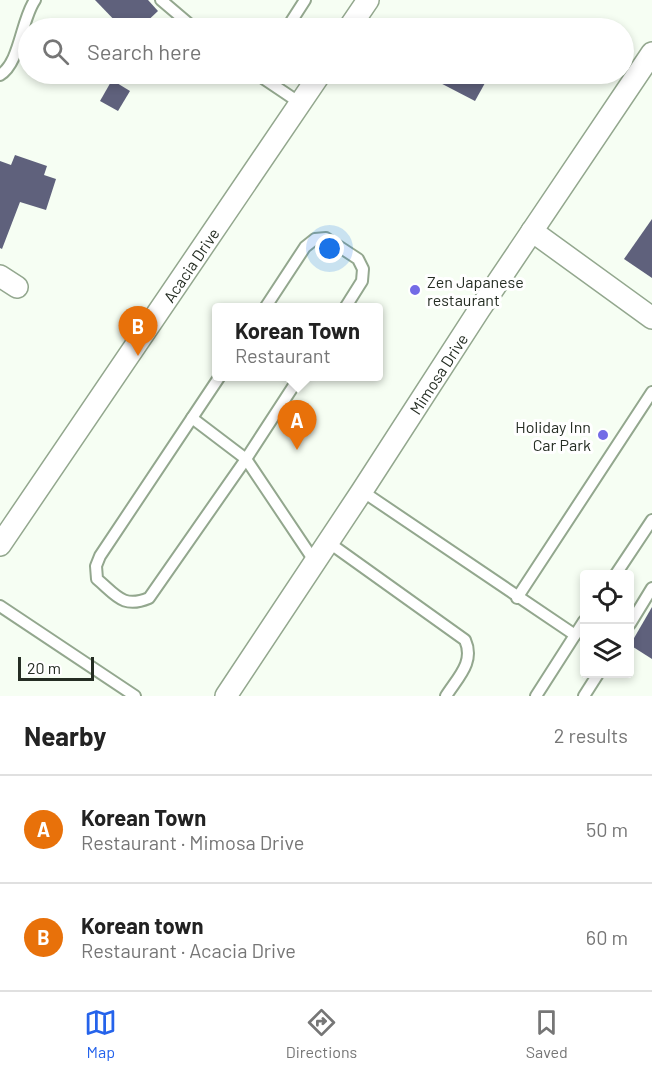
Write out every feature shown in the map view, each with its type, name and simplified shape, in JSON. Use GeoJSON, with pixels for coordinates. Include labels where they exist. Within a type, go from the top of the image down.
{"type":"FeatureCollection","features":[{"type":"Feature","properties":{"kind":"street"},"geometry":{"type":"LineString","coordinates":[[356,18],[368,0]]}},
{"type":"Feature","properties":{"kind":"street","name":"Mimosa Drive"},"geometry":{"type":"LineString","coordinates":[[634,80],[652,53]]}},
{"type":"Feature","properties":{"kind":"street","name":"Acacia Drive"},"geometry":{"type":"LineString","coordinates":[[0,545],[313,84]]}},
{"type":"Feature","properties":{"kind":"street","name":"Mimosa Drive"},"geometry":{"type":"LineString","coordinates":[[226,696],[479,310],[631,84]]}},
{"type":"Feature","properties":{"kind":"street"},"geometry":{"type":"LineString","coordinates":[[532,231],[652,318]]}},
{"type":"Feature","properties":{"kind":"lane"},"geometry":{"type":"LineString","coordinates":[[26,18],[35,0]]}},
{"type":"Feature","properties":{"kind":"lane"},"geometry":{"type":"LineString","coordinates":[[161,0],[182,18]]}},
{"type":"Feature","properties":{"kind":"lane"},"geometry":{"type":"LineString","coordinates":[[293,18],[305,0]]}},
{"type":"Feature","properties":{"kind":"lane"},"geometry":{"type":"LineString","coordinates":[[0,75],[13,59],[18,43]]}},
{"type":"Feature","properties":{"kind":"lane"},"geometry":{"type":"LineString","coordinates":[[272,84],[300,103]]}},
{"type":"Feature","properties":{"kind":"lane"},"geometry":{"type":"LineString","coordinates":[[268,303],[305,247],[315,239],[326,238],[358,259],[363,269],[362,281],[348,303]]}},
{"type":"Feature","properties":{"kind":"lane"},"geometry":{"type":"LineString","coordinates":[[217,381],[100,556],[96,566],[97,579],[125,602],[136,604],[149,598],[246,459],[297,381]]}},
{"type":"Feature","properties":{"kind":"lane"},"geometry":{"type":"LineString","coordinates":[[517,597],[647,409],[652,392]]}},
{"type":"Feature","properties":{"kind":"lane"},"geometry":{"type":"LineString","coordinates":[[192,418],[246,459],[315,562]]}},
{"type":"Feature","properties":{"kind":"lane"},"geometry":{"type":"LineString","coordinates":[[362,491],[575,635]]}},
{"type":"Feature","properties":{"kind":"lane"},"geometry":{"type":"LineString","coordinates":[[619,570],[652,520]]}},
{"type":"Feature","properties":{"kind":"lane"},"geometry":{"type":"LineString","coordinates":[[328,542],[465,639],[470,651],[467,662],[446,696]]}},
{"type":"Feature","properties":{"kind":"lane"},"geometry":{"type":"LineString","coordinates":[[634,617],[652,588]]}},
{"type":"Feature","properties":{"kind":"lane"},"geometry":{"type":"LineString","coordinates":[[0,606],[135,696]]}},
{"type":"Feature","properties":{"kind":"lane"},"geometry":{"type":"LineString","coordinates":[[536,696],[583,624]]}},
{"type":"Feature","properties":{"kind":"lane"},"geometry":{"type":"LineString","coordinates":[[584,696],[595,678]]}},
{"type":"Feature","properties":{"kind":"building"},"geometry":{"type":"Polygon","coordinates":[[[95,0],[148,0],[158,11],[151,18],[112,18],[95,0]]]}},
{"type":"Feature","properties":{"kind":"building"},"geometry":{"type":"Polygon","coordinates":[[[110,84],[119,84],[130,91],[118,111],[100,101],[110,84]]]}},
{"type":"Feature","properties":{"kind":"building"},"geometry":{"type":"Polygon","coordinates":[[[442,84],[484,84],[475,101],[442,84]]]}},
{"type":"Feature","properties":{"kind":"building"},"geometry":{"type":"Polygon","coordinates":[[[15,155],[47,166],[44,175],[56,179],[46,210],[20,202],[2,249],[0,248],[0,161],[11,165],[15,155]]]}},
{"type":"Feature","properties":{"kind":"building"},"geometry":{"type":"Polygon","coordinates":[[[652,219],[652,278],[624,259],[652,219]]]}},
{"type":"Feature","properties":{"kind":"building"},"geometry":{"type":"Polygon","coordinates":[[[652,607],[652,659],[634,648],[634,638],[652,607]]]}},
{"type":"Feature","properties":{"kind":"place","name":"Zen Japanese restaurant"},"geometry":{"type":"Point","coordinates":[415,290]}},
{"type":"Feature","properties":{"kind":"place","name":"Korean town"},"geometry":{"type":"Point","coordinates":[138,356]}},
{"type":"Feature","properties":{"kind":"place","name":"Holiday Inn Car Park"},"geometry":{"type":"Point","coordinates":[603,435]}},
{"type":"Feature","properties":{"kind":"place","name":"Korean Town"},"geometry":{"type":"Point","coordinates":[297,450]}}]}
